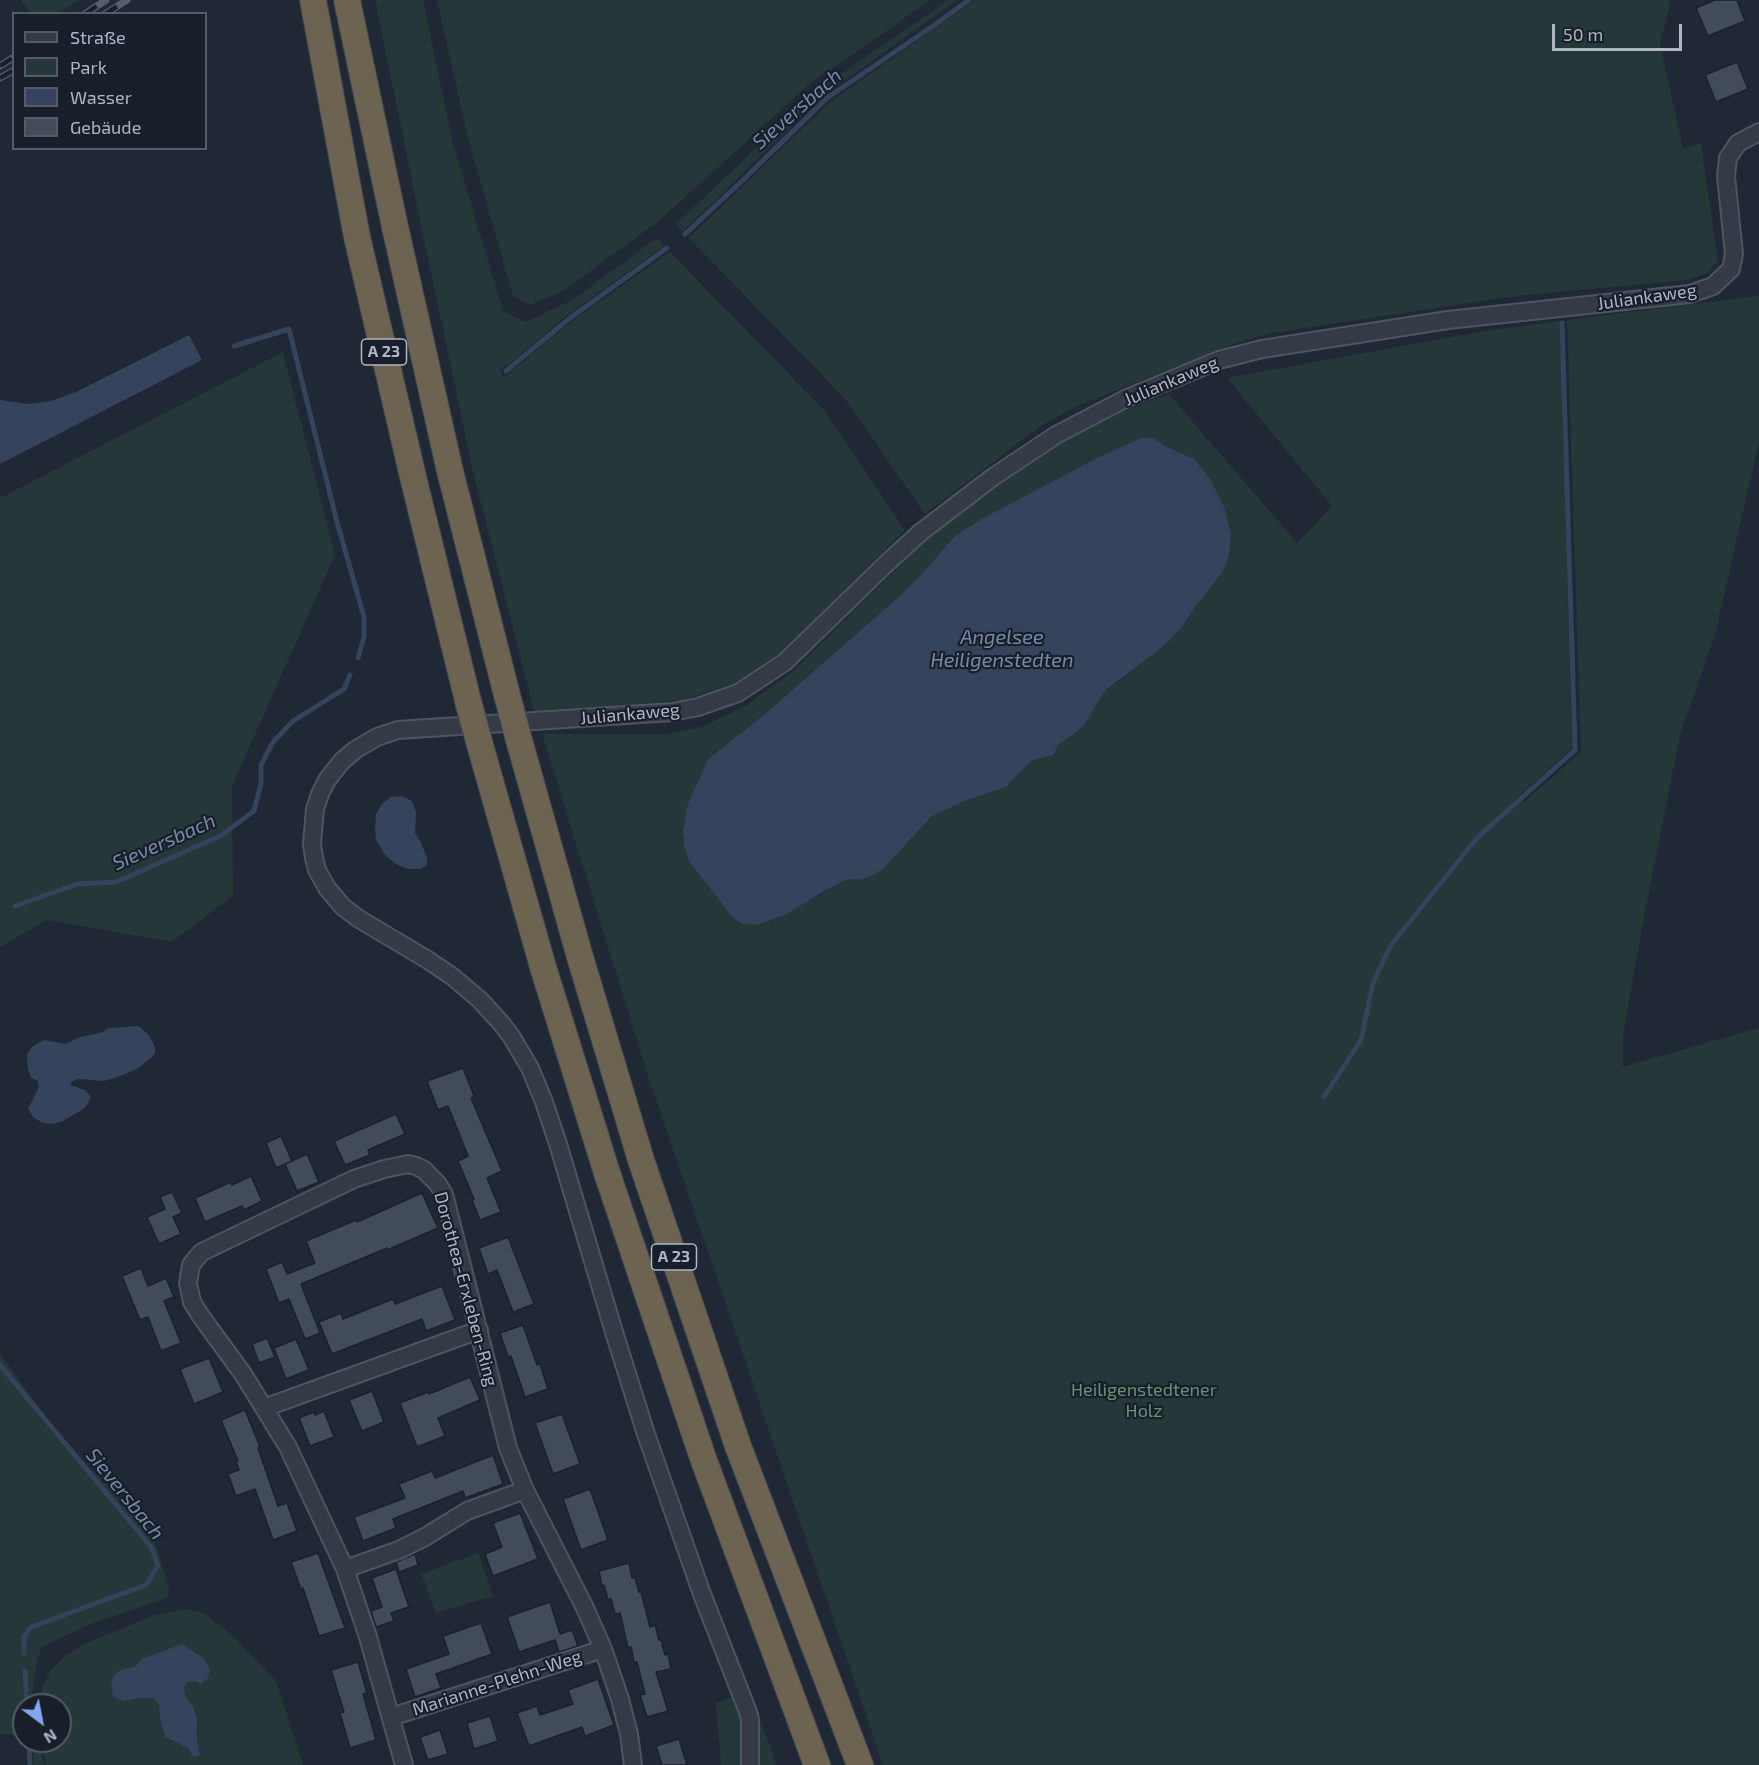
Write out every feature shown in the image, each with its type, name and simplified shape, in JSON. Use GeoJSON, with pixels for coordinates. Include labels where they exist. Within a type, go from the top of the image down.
{"type":"FeatureCollection","features":[{"type":"Feature","properties":{"kind":"highway","name":"A 23"},"geometry":{"type":"LineString","coordinates":[[313,0],[357,237],[414,481],[468,701],[543,966],[607,1173],[703,1458],[817,1765]]}},
{"type":"Feature","properties":{"kind":"highway","name":"A 23"},"geometry":{"type":"LineString","coordinates":[[346,0],[447,459],[519,740],[580,957],[641,1160],[738,1446],[860,1765]]}},
{"type":"Feature","properties":{"kind":"street","name":"Juliankaweg"},"geometry":{"type":"LineString","coordinates":[[750,1765],[748,1712],[702,1594],[654,1456],[558,1144],[530,1068],[506,1030],[480,1000],[428,960],[352,915],[331,893],[317,870],[314,858],[313,828],[318,802],[327,780],[342,761],[355,750],[377,737],[398,730],[672,712],[698,707],[738,693],[785,662],[913,540],[993,477],[1056,435],[1125,399],[1219,360],[1262,349],[1448,320],[1690,294],[1713,286],[1731,269],[1734,254],[1726,176],[1728,158],[1738,143],[1759,132]]}},
{"type":"Feature","properties":{"kind":"street","name":"Dorothea-Erxleben-Ring"},"geometry":{"type":"LineString","coordinates":[[404,1765],[368,1637],[345,1569],[288,1447],[243,1374],[192,1302],[188,1282],[191,1265],[202,1252],[372,1172],[408,1164],[424,1170],[437,1183],[446,1200],[508,1448],[525,1490],[585,1608],[603,1649],[620,1699],[629,1734],[633,1765]]}},
{"type":"Feature","properties":{"kind":"street"},"geometry":{"type":"LineString","coordinates":[[264,1408],[479,1330]]}},
{"type":"Feature","properties":{"kind":"street"},"geometry":{"type":"LineString","coordinates":[[345,1569],[399,1550],[467,1511],[525,1490]]}},
{"type":"Feature","properties":{"kind":"street","name":"Marianne-Plehn-Weg"},"geometry":{"type":"LineString","coordinates":[[391,1717],[603,1649]]}},
{"type":"Feature","properties":{"kind":"green space"},"geometry":{"type":"Polygon","coordinates":[[[21,0],[79,0],[60,12],[29,12],[21,0]]]}},
{"type":"Feature","properties":{"kind":"green space"},"geometry":{"type":"Polygon","coordinates":[[[375,0],[423,0],[453,144],[503,311],[526,322],[572,300],[657,238],[664,246],[567,315],[517,358],[500,369],[503,378],[572,321],[670,252],[824,410],[905,530],[780,653],[735,683],[682,700],[535,714],[473,472],[375,0]]]}},
{"type":"Feature","properties":{"kind":"green space"},"geometry":{"type":"Polygon","coordinates":[[[437,0],[931,0],[808,85],[659,221],[563,291],[529,305],[513,296],[468,138],[437,0]]]}},
{"type":"Feature","properties":{"kind":"green space"},"geometry":{"type":"Polygon","coordinates":[[[948,0],[957,0],[823,96],[683,231],[676,224],[815,92],[948,0]]]}},
{"type":"Feature","properties":{"kind":"green space"},"geometry":{"type":"Polygon","coordinates":[[[975,0],[1671,0],[1660,44],[1683,149],[1701,143],[1718,261],[1707,273],[1687,280],[1515,296],[1272,333],[1234,344],[1077,406],[1042,425],[925,514],[845,399],[689,238],[829,103],[975,0]]]}},
{"type":"Feature","properties":{"kind":"green space","name":"Heiligenstedtener Holz"},"geometry":{"type":"Polygon","coordinates":[[[1759,296],[1759,442],[1715,635],[1680,735],[1623,1035],[1623,1067],[1759,1028],[1759,1765],[883,1765],[647,1073],[542,734],[668,734],[702,727],[747,705],[795,669],[925,541],[983,493],[1062,442],[1122,412],[1169,394],[1297,543],[1332,506],[1227,378],[1479,332],[1560,321],[1572,748],[1517,798],[1524,802],[1581,752],[1567,320],[1759,296]],[[1143,437],[1095,459],[985,517],[893,602],[766,713],[708,759],[688,803],[689,861],[732,917],[742,924],[756,925],[848,879],[861,880],[883,869],[931,817],[967,800],[1006,787],[1031,761],[1052,755],[1058,745],[1084,726],[1107,689],[1182,627],[1222,573],[1176,450],[1153,438],[1143,437]]]}},
{"type":"Feature","properties":{"kind":"green space"},"geometry":{"type":"Polygon","coordinates":[[[283,352],[335,555],[232,786],[233,896],[172,942],[47,920],[0,947],[0,498],[283,352]]]}},
{"type":"Feature","properties":{"kind":"green space"},"geometry":{"type":"Polygon","coordinates":[[[0,1353],[61,1439],[151,1529],[169,1588],[167,1598],[91,1624],[41,1647],[33,1693],[12,1693],[12,1734],[0,1734],[0,1353]]]}},
{"type":"Feature","properties":{"kind":"green space"},"geometry":{"type":"Polygon","coordinates":[[[478,1553],[493,1596],[436,1613],[421,1574],[478,1553]]]}},
{"type":"Feature","properties":{"kind":"green space"},"geometry":{"type":"Polygon","coordinates":[[[185,1609],[204,1613],[233,1636],[276,1681],[303,1765],[46,1765],[44,1753],[72,1753],[72,1693],[41,1693],[43,1685],[51,1670],[65,1656],[82,1645],[152,1616],[185,1609]],[[182,1644],[143,1658],[136,1666],[120,1670],[133,1700],[154,1699],[159,1706],[165,1737],[200,1755],[193,1706],[186,1697],[184,1687],[188,1682],[194,1681],[182,1644]]]}},
{"type":"Feature","properties":{"kind":"green space"},"geometry":{"type":"Polygon","coordinates":[[[749,1691],[777,1765],[721,1765],[716,1703],[749,1691]]]}},
{"type":"Feature","properties":{"kind":"green space"},"geometry":{"type":"Polygon","coordinates":[[[33,1753],[42,1753],[44,1765],[34,1765],[33,1753]]]}},
{"type":"Feature","properties":{"kind":"water"},"geometry":{"type":"Polygon","coordinates":[[[189,335],[202,360],[0,464],[0,400],[28,404],[51,401],[76,392],[189,335]]]}},
{"type":"Feature","properties":{"kind":"water","name":"Angelsee Heiligenstedten"},"geometry":{"type":"Polygon","coordinates":[[[1143,437],[1153,438],[1194,459],[1210,479],[1224,507],[1231,534],[1229,556],[1222,573],[1182,627],[1166,644],[1107,689],[1084,726],[1058,745],[1053,755],[1031,761],[1006,787],[967,800],[931,817],[883,869],[861,880],[848,879],[785,915],[756,925],[742,924],[732,917],[689,861],[684,845],[683,831],[688,803],[708,759],[766,713],[893,602],[920,576],[955,536],[985,517],[1095,459],[1143,437]]]}},
{"type":"Feature","properties":{"kind":"water"},"geometry":{"type":"Polygon","coordinates":[[[402,796],[412,801],[416,812],[415,833],[427,857],[427,865],[421,869],[408,869],[396,864],[385,855],[376,840],[376,814],[382,804],[391,797],[402,796]]]}},
{"type":"Feature","properties":{"kind":"water"},"geometry":{"type":"Polygon","coordinates":[[[136,1026],[149,1035],[155,1047],[155,1053],[151,1058],[137,1069],[115,1078],[104,1081],[80,1079],[70,1083],[85,1090],[91,1097],[83,1109],[63,1121],[53,1124],[43,1123],[34,1118],[28,1109],[39,1087],[38,1081],[31,1078],[28,1070],[27,1054],[32,1047],[45,1040],[66,1044],[109,1028],[136,1026]]]}},
{"type":"Feature","properties":{"kind":"water"},"geometry":{"type":"Polygon","coordinates":[[[182,1644],[203,1658],[210,1669],[208,1678],[201,1684],[194,1681],[188,1682],[184,1687],[186,1697],[193,1706],[197,1719],[200,1755],[193,1757],[188,1748],[165,1737],[159,1706],[154,1699],[122,1701],[113,1696],[111,1687],[113,1677],[120,1670],[136,1666],[143,1658],[182,1644]]]}},
{"type":"Feature","properties":{"kind":"building"},"geometry":{"type":"Polygon","coordinates":[[[1715,0],[1737,0],[1745,21],[1708,36],[1696,8],[1715,0]]]}},
{"type":"Feature","properties":{"kind":"building"},"geometry":{"type":"Polygon","coordinates":[[[1737,62],[1748,89],[1716,102],[1705,75],[1737,62]]]}},
{"type":"Feature","properties":{"kind":"building"},"geometry":{"type":"Polygon","coordinates":[[[463,1068],[474,1096],[471,1098],[502,1171],[487,1178],[501,1212],[480,1220],[458,1161],[468,1156],[448,1106],[438,1110],[427,1081],[463,1068]]]}},
{"type":"Feature","properties":{"kind":"building"},"geometry":{"type":"Polygon","coordinates":[[[396,1114],[405,1134],[368,1150],[370,1155],[345,1165],[334,1141],[396,1114]]]}},
{"type":"Feature","properties":{"kind":"building"},"geometry":{"type":"Polygon","coordinates":[[[281,1136],[292,1161],[276,1168],[266,1143],[281,1136]]]}},
{"type":"Feature","properties":{"kind":"building"},"geometry":{"type":"Polygon","coordinates":[[[307,1154],[319,1182],[297,1191],[285,1164],[307,1154]]]}},
{"type":"Feature","properties":{"kind":"building"},"geometry":{"type":"Polygon","coordinates":[[[251,1176],[262,1201],[244,1210],[242,1206],[205,1222],[195,1198],[251,1176]]]}},
{"type":"Feature","properties":{"kind":"building"},"geometry":{"type":"Polygon","coordinates":[[[172,1192],[182,1213],[173,1217],[181,1234],[159,1244],[147,1217],[165,1209],[160,1197],[172,1192]]]}},
{"type":"Feature","properties":{"kind":"building"},"geometry":{"type":"Polygon","coordinates":[[[422,1193],[438,1228],[301,1284],[320,1333],[305,1339],[289,1299],[279,1303],[266,1269],[282,1262],[287,1274],[315,1263],[306,1241],[356,1220],[357,1222],[422,1193]]]}},
{"type":"Feature","properties":{"kind":"building"},"geometry":{"type":"Polygon","coordinates":[[[508,1237],[534,1304],[513,1312],[497,1270],[488,1274],[479,1248],[508,1237]]]}},
{"type":"Feature","properties":{"kind":"building"},"geometry":{"type":"Polygon","coordinates":[[[141,1268],[148,1286],[166,1278],[174,1297],[164,1301],[181,1343],[161,1351],[148,1317],[140,1320],[122,1276],[141,1268]]]}},
{"type":"Feature","properties":{"kind":"building"},"geometry":{"type":"Polygon","coordinates":[[[442,1286],[455,1320],[426,1331],[422,1319],[332,1354],[319,1322],[341,1313],[343,1319],[393,1299],[395,1304],[442,1286]]]}},
{"type":"Feature","properties":{"kind":"building"},"geometry":{"type":"Polygon","coordinates":[[[523,1325],[548,1389],[525,1397],[511,1356],[508,1357],[500,1333],[523,1325]]]}},
{"type":"Feature","properties":{"kind":"building"},"geometry":{"type":"Polygon","coordinates":[[[267,1338],[275,1357],[259,1363],[252,1344],[267,1338]]]}},
{"type":"Feature","properties":{"kind":"building"},"geometry":{"type":"Polygon","coordinates":[[[296,1339],[309,1370],[286,1379],[274,1348],[296,1339]]]}},
{"type":"Feature","properties":{"kind":"building"},"geometry":{"type":"Polygon","coordinates":[[[209,1358],[223,1392],[194,1404],[180,1369],[209,1358]]]}},
{"type":"Feature","properties":{"kind":"building"},"geometry":{"type":"Polygon","coordinates":[[[470,1377],[480,1400],[438,1418],[445,1436],[417,1447],[400,1403],[470,1377]]]}},
{"type":"Feature","properties":{"kind":"building"},"geometry":{"type":"Polygon","coordinates":[[[372,1391],[384,1422],[362,1431],[349,1400],[372,1391]]]}},
{"type":"Feature","properties":{"kind":"building"},"geometry":{"type":"Polygon","coordinates":[[[245,1410],[260,1447],[258,1448],[278,1506],[287,1503],[297,1531],[273,1540],[255,1489],[236,1496],[228,1474],[239,1470],[236,1461],[238,1461],[221,1420],[245,1410]]]}},
{"type":"Feature","properties":{"kind":"building"},"geometry":{"type":"Polygon","coordinates":[[[324,1411],[334,1437],[310,1446],[299,1418],[324,1411]]]}},
{"type":"Feature","properties":{"kind":"building"},"geometry":{"type":"Polygon","coordinates":[[[562,1414],[580,1464],[553,1474],[535,1423],[562,1414]]]}},
{"type":"Feature","properties":{"kind":"building"},"geometry":{"type":"Polygon","coordinates":[[[493,1455],[503,1484],[465,1498],[463,1491],[393,1519],[396,1528],[363,1541],[354,1517],[405,1498],[399,1484],[432,1471],[435,1478],[493,1455]]]}},
{"type":"Feature","properties":{"kind":"building"},"geometry":{"type":"Polygon","coordinates":[[[590,1489],[608,1540],[581,1550],[563,1499],[590,1489]]]}},
{"type":"Feature","properties":{"kind":"building"},"geometry":{"type":"Polygon","coordinates":[[[520,1513],[538,1559],[493,1576],[485,1554],[502,1547],[493,1523],[520,1513]]]}},
{"type":"Feature","properties":{"kind":"building"},"geometry":{"type":"Polygon","coordinates":[[[318,1553],[345,1628],[319,1636],[303,1588],[301,1589],[291,1562],[318,1553]]]}},
{"type":"Feature","properties":{"kind":"building"},"geometry":{"type":"Polygon","coordinates":[[[415,1554],[418,1565],[399,1572],[396,1562],[415,1554]]]}},
{"type":"Feature","properties":{"kind":"building"},"geometry":{"type":"Polygon","coordinates":[[[629,1563],[632,1578],[635,1578],[639,1592],[641,1592],[650,1627],[655,1625],[665,1655],[668,1654],[671,1669],[656,1672],[668,1711],[647,1717],[640,1695],[645,1694],[637,1662],[634,1662],[631,1647],[628,1648],[620,1613],[615,1614],[611,1599],[608,1600],[599,1571],[629,1563]]]}},
{"type":"Feature","properties":{"kind":"building"},"geometry":{"type":"Polygon","coordinates":[[[396,1569],[409,1607],[391,1613],[394,1621],[376,1627],[371,1611],[382,1607],[372,1578],[396,1569]]]}},
{"type":"Feature","properties":{"kind":"building"},"geometry":{"type":"Polygon","coordinates":[[[550,1602],[560,1634],[572,1630],[578,1646],[559,1652],[555,1640],[519,1652],[507,1617],[550,1602]]]}},
{"type":"Feature","properties":{"kind":"building"},"geometry":{"type":"Polygon","coordinates":[[[481,1623],[492,1654],[436,1674],[441,1688],[415,1697],[406,1669],[449,1654],[443,1636],[481,1623]]]}},
{"type":"Feature","properties":{"kind":"building"},"geometry":{"type":"Polygon","coordinates":[[[358,1662],[367,1693],[363,1694],[376,1740],[350,1748],[340,1713],[344,1712],[331,1670],[358,1662]]]}},
{"type":"Feature","properties":{"kind":"building"},"geometry":{"type":"Polygon","coordinates":[[[598,1679],[614,1725],[585,1736],[582,1727],[529,1746],[517,1713],[537,1706],[540,1715],[573,1704],[568,1690],[598,1679]]]}},
{"type":"Feature","properties":{"kind":"building"},"geometry":{"type":"Polygon","coordinates":[[[490,1716],[498,1741],[474,1749],[467,1723],[490,1716]]]}},
{"type":"Feature","properties":{"kind":"building"},"geometry":{"type":"Polygon","coordinates":[[[440,1730],[448,1754],[428,1760],[420,1737],[440,1730]]]}},
{"type":"Feature","properties":{"kind":"building"},"geometry":{"type":"Polygon","coordinates":[[[679,1739],[687,1765],[662,1765],[656,1746],[679,1739]]]}},
{"type":"Feature","properties":{"kind":"waterway","name":"Sieversbach"},"geometry":{"type":"LineString","coordinates":[[685,234],[827,98],[969,0]]}},
{"type":"Feature","properties":{"kind":"waterway","name":"Sieversbach"},"geometry":{"type":"LineString","coordinates":[[506,371],[570,318],[667,248]]}},
{"type":"Feature","properties":{"kind":"waterway"},"geometry":{"type":"LineString","coordinates":[[1324,1097],[1361,1040],[1373,983],[1391,945],[1477,838],[1575,750],[1562,323]]}},
{"type":"Feature","properties":{"kind":"waterway"},"geometry":{"type":"LineString","coordinates":[[234,346],[289,329],[337,522],[364,617],[364,637],[358,658]]}},
{"type":"Feature","properties":{"kind":"waterway","name":"Sieversbach"},"geometry":{"type":"LineString","coordinates":[[15,906],[78,884],[116,882],[220,836],[254,811],[261,783],[261,765],[273,742],[293,721],[344,689],[350,675]]}},
{"type":"Feature","properties":{"kind":"waterway","name":"Sieversbach"},"geometry":{"type":"LineString","coordinates":[[0,1365],[152,1548],[158,1566],[146,1585],[31,1627],[24,1637],[24,1653]]}},
{"type":"Feature","properties":{"kind":"waterway","name":"Sieversbach"},"geometry":{"type":"LineString","coordinates":[[25,1671],[26,1693]]}},
{"type":"Feature","properties":{"kind":"waterway","name":"Sieversbach"},"geometry":{"type":"LineString","coordinates":[[30,1753],[30,1765]]}},
{"type":"Feature","properties":{"kind":"railway"},"geometry":{"type":"LineString","coordinates":[[88,12],[106,0]]}},
{"type":"Feature","properties":{"kind":"railway"},"geometry":{"type":"LineString","coordinates":[[108,12],[127,0]]}},
{"type":"Feature","properties":{"kind":"railway"},"geometry":{"type":"LineString","coordinates":[[0,66],[12,58]]}},
{"type":"Feature","properties":{"kind":"railway"},"geometry":{"type":"LineString","coordinates":[[0,78],[12,71]]}}]}
